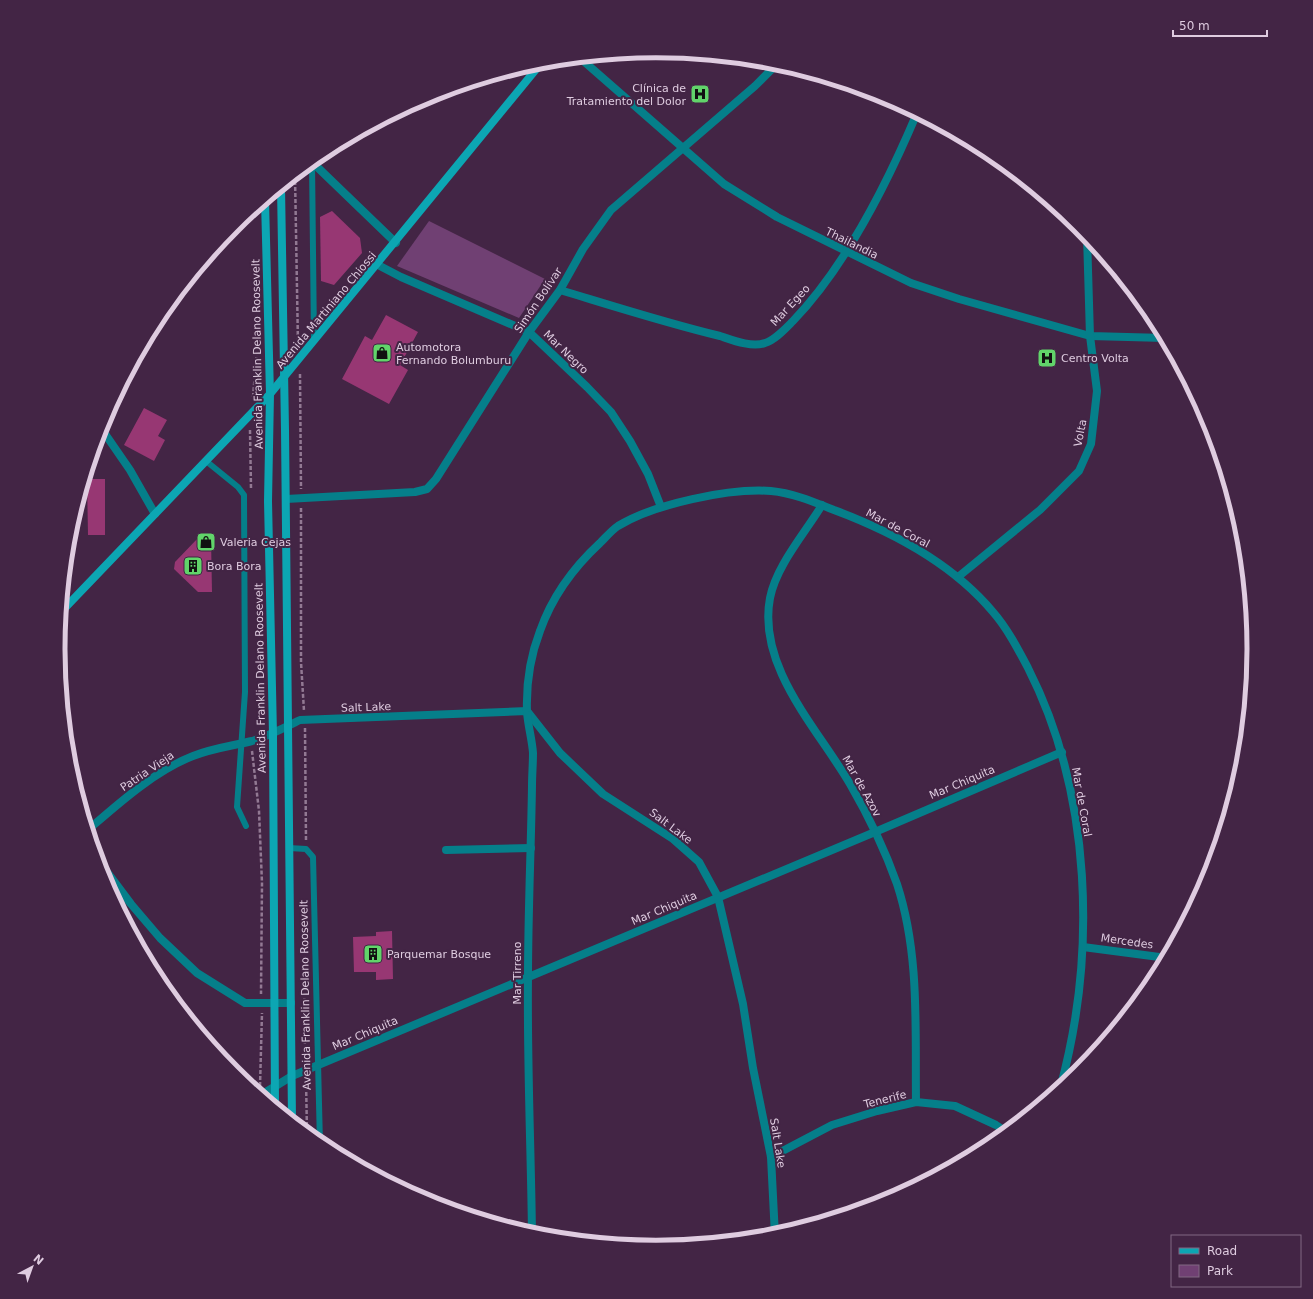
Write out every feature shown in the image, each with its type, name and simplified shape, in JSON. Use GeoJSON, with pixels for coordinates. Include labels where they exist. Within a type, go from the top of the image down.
{"type":"FeatureCollection","features":[{"type":"Feature","properties":{"kind":"main road","name":"Avenida Martiniano Chiossi"},"geometry":{"type":"LineString","coordinates":[[66,606],[270,394],[378,265],[535,70]]}},
{"type":"Feature","properties":{"kind":"main road","name":"Avenida Franklin Delano Roosevelt"},"geometry":{"type":"LineString","coordinates":[[281,192],[286,499],[292,1116]]}},
{"type":"Feature","properties":{"kind":"main road","name":"Avenida Franklin Delano Roosevelt"},"geometry":{"type":"LineString","coordinates":[[265,206],[270,394],[268,501],[273,734],[275,1102]]}},
{"type":"Feature","properties":{"kind":"street","name":"Thailandia"},"geometry":{"type":"LineString","coordinates":[[585,62],[681,148],[731,188],[777,217],[846,252],[911,283],[959,299],[1090,336],[1159,338]]}},
{"type":"Feature","properties":{"kind":"street","name":"Simón Bolívar"},"geometry":{"type":"LineString","coordinates":[[286,499],[415,492],[427,489],[436,479],[529,332],[560,290],[583,249],[611,210],[681,148],[755,86],[772,69]]}},
{"type":"Feature","properties":{"kind":"street","name":"Mar Egeo"},"geometry":{"type":"LineString","coordinates":[[560,290],[680,326],[751,344],[764,344],[781,333],[803,310],[846,252],[881,189],[915,118]]}},
{"type":"Feature","properties":{"kind":"street"},"geometry":{"type":"LineString","coordinates":[[316,166],[396,243]]}},
{"type":"Feature","properties":{"kind":"street","name":"Volta"},"geometry":{"type":"LineString","coordinates":[[958,577],[1040,510],[1079,471],[1091,444],[1097,392],[1090,336],[1087,244]]}},
{"type":"Feature","properties":{"kind":"street","name":"Mar Negro"},"geometry":{"type":"LineString","coordinates":[[378,265],[401,277],[529,332],[611,412],[630,440],[641,460],[661,507]]}},
{"type":"Feature","properties":{"kind":"street"},"geometry":{"type":"LineString","coordinates":[[106,435],[130,470],[155,514]]}},
{"type":"Feature","properties":{"kind":"street","name":"Mar de Coral"},"geometry":{"type":"LineString","coordinates":[[527,711],[529,668],[540,630],[555,597],[583,558],[617,527],[661,507],[712,496],[745,492],[771,492],[797,497],[822,505],[857,519],[920,550],[958,577],[994,612],[1018,648],[1043,697],[1062,752],[1075,813],[1080,864],[1083,947],[1079,993],[1062,1080]]}},
{"type":"Feature","properties":{"kind":"street","name":"Mar de Azov"},"geometry":{"type":"LineString","coordinates":[[822,505],[778,573],[770,598],[768,634],[780,667],[797,702],[851,784],[875,832],[897,884],[911,939],[915,991],[916,1102]]}},
{"type":"Feature","properties":{"kind":"street","name":"Salt Lake"},"geometry":{"type":"LineString","coordinates":[[273,734],[300,720],[527,711],[560,753],[603,794],[673,839],[699,862],[718,897],[743,1004],[753,1068],[771,1157],[775,1229]]}},
{"type":"Feature","properties":{"kind":"street","name":"Mar Tirreno"},"geometry":{"type":"LineString","coordinates":[[527,711],[533,753],[528,978],[532,1228]]}},
{"type":"Feature","properties":{"kind":"street","name":"Patria Vieja"},"geometry":{"type":"LineString","coordinates":[[92,826],[112,809],[169,767],[192,756],[219,747],[252,741],[273,734]]}},
{"type":"Feature","properties":{"kind":"street","name":"Mar Chiquita"},"geometry":{"type":"LineString","coordinates":[[264,1092],[306,1070],[528,978],[1062,752]]}},
{"type":"Feature","properties":{"kind":"street"},"geometry":{"type":"LineString","coordinates":[[446,850],[530,848]]}},
{"type":"Feature","properties":{"kind":"street"},"geometry":{"type":"LineString","coordinates":[[111,877],[130,904],[160,938],[197,973],[245,1003],[291,1003]]}},
{"type":"Feature","properties":{"kind":"street","name":"Mercedes"},"geometry":{"type":"LineString","coordinates":[[1083,947],[1161,957]]}},
{"type":"Feature","properties":{"kind":"street","name":"Tenerife"},"geometry":{"type":"LineString","coordinates":[[771,1157],[832,1126],[877,1111],[916,1102],[956,1106],[1002,1129]]}},
{"type":"Feature","properties":{"kind":"lane"},"geometry":{"type":"LineString","coordinates":[[312,169],[314,340]]}},
{"type":"Feature","properties":{"kind":"lane"},"geometry":{"type":"LineString","coordinates":[[206,461],[238,487],[244,495],[245,692],[237,807],[246,826]]}},
{"type":"Feature","properties":{"kind":"lane"},"geometry":{"type":"LineString","coordinates":[[289,848],[306,849]]}},
{"type":"Feature","properties":{"kind":"lane","name":"Avenida Franklin Delano Roosevelt"},"geometry":{"type":"LineString","coordinates":[[306,849],[313,857],[320,1135]]}},
{"type":"Feature","properties":{"kind":"path"},"geometry":{"type":"LineString","coordinates":[[295,181],[301,499],[301,662],[305,720],[306,849]]}},
{"type":"Feature","properties":{"kind":"path"},"geometry":{"type":"LineString","coordinates":[[251,491],[250,416],[257,346]]}},
{"type":"Feature","properties":{"kind":"path"},"geometry":{"type":"LineString","coordinates":[[252,741],[259,811],[262,883],[260,969],[262,1004],[260,1089]]}},
{"type":"Feature","properties":{"kind":"path"},"geometry":{"type":"LineString","coordinates":[[304,906],[307,1126]]}},
{"type":"Feature","properties":{"kind":"green space"},"geometry":{"type":"Polygon","coordinates":[[[429,221],[545,279],[519,318],[397,266],[429,221]]]}},
{"type":"Feature","properties":{"kind":"building"},"geometry":{"type":"Polygon","coordinates":[[[332,211],[360,238],[362,253],[334,285],[321,281],[320,217],[332,211]]]}},
{"type":"Feature","properties":{"kind":"building","name":"Automotora Fernando Bolumburu"},"geometry":{"type":"Polygon","coordinates":[[[386,315],[418,332],[400,365],[408,370],[389,404],[342,379],[365,336],[372,340],[386,315]]]}},
{"type":"Feature","properties":{"kind":"building"},"geometry":{"type":"Polygon","coordinates":[[[144,408],[167,420],[158,436],[165,440],[154,461],[124,445],[144,408]]]}},
{"type":"Feature","properties":{"kind":"building"},"geometry":{"type":"Polygon","coordinates":[[[90,479],[105,479],[105,535],[88,535],[87,489],[90,479]]]}},
{"type":"Feature","properties":{"kind":"building","name":"Bora Bora"},"geometry":{"type":"Polygon","coordinates":[[[199,537],[211,539],[212,592],[198,592],[174,569],[175,562],[199,537]]]}},
{"type":"Feature","properties":{"kind":"building","name":"Parquemar Bosque"},"geometry":{"type":"Polygon","coordinates":[[[392,931],[393,979],[376,980],[376,972],[354,972],[353,937],[376,936],[376,932],[392,931]]]}},
{"type":"Feature","properties":{"kind":"place","name":"Clínica de Tratamiento del Dolor"},"geometry":{"type":"Point","coordinates":[700,94]}},
{"type":"Feature","properties":{"kind":"place","name":"Automotora Fernando Bolumburu"},"geometry":{"type":"Point","coordinates":[382,353]}},
{"type":"Feature","properties":{"kind":"place","name":"Centro Volta"},"geometry":{"type":"Point","coordinates":[1047,358]}},
{"type":"Feature","properties":{"kind":"place","name":"Valeria Cejas"},"geometry":{"type":"Point","coordinates":[206,542]}},
{"type":"Feature","properties":{"kind":"place","name":"Bora Bora"},"geometry":{"type":"Point","coordinates":[193,566]}},
{"type":"Feature","properties":{"kind":"place","name":"Parquemar Bosque"},"geometry":{"type":"Point","coordinates":[373,954]}}]}
